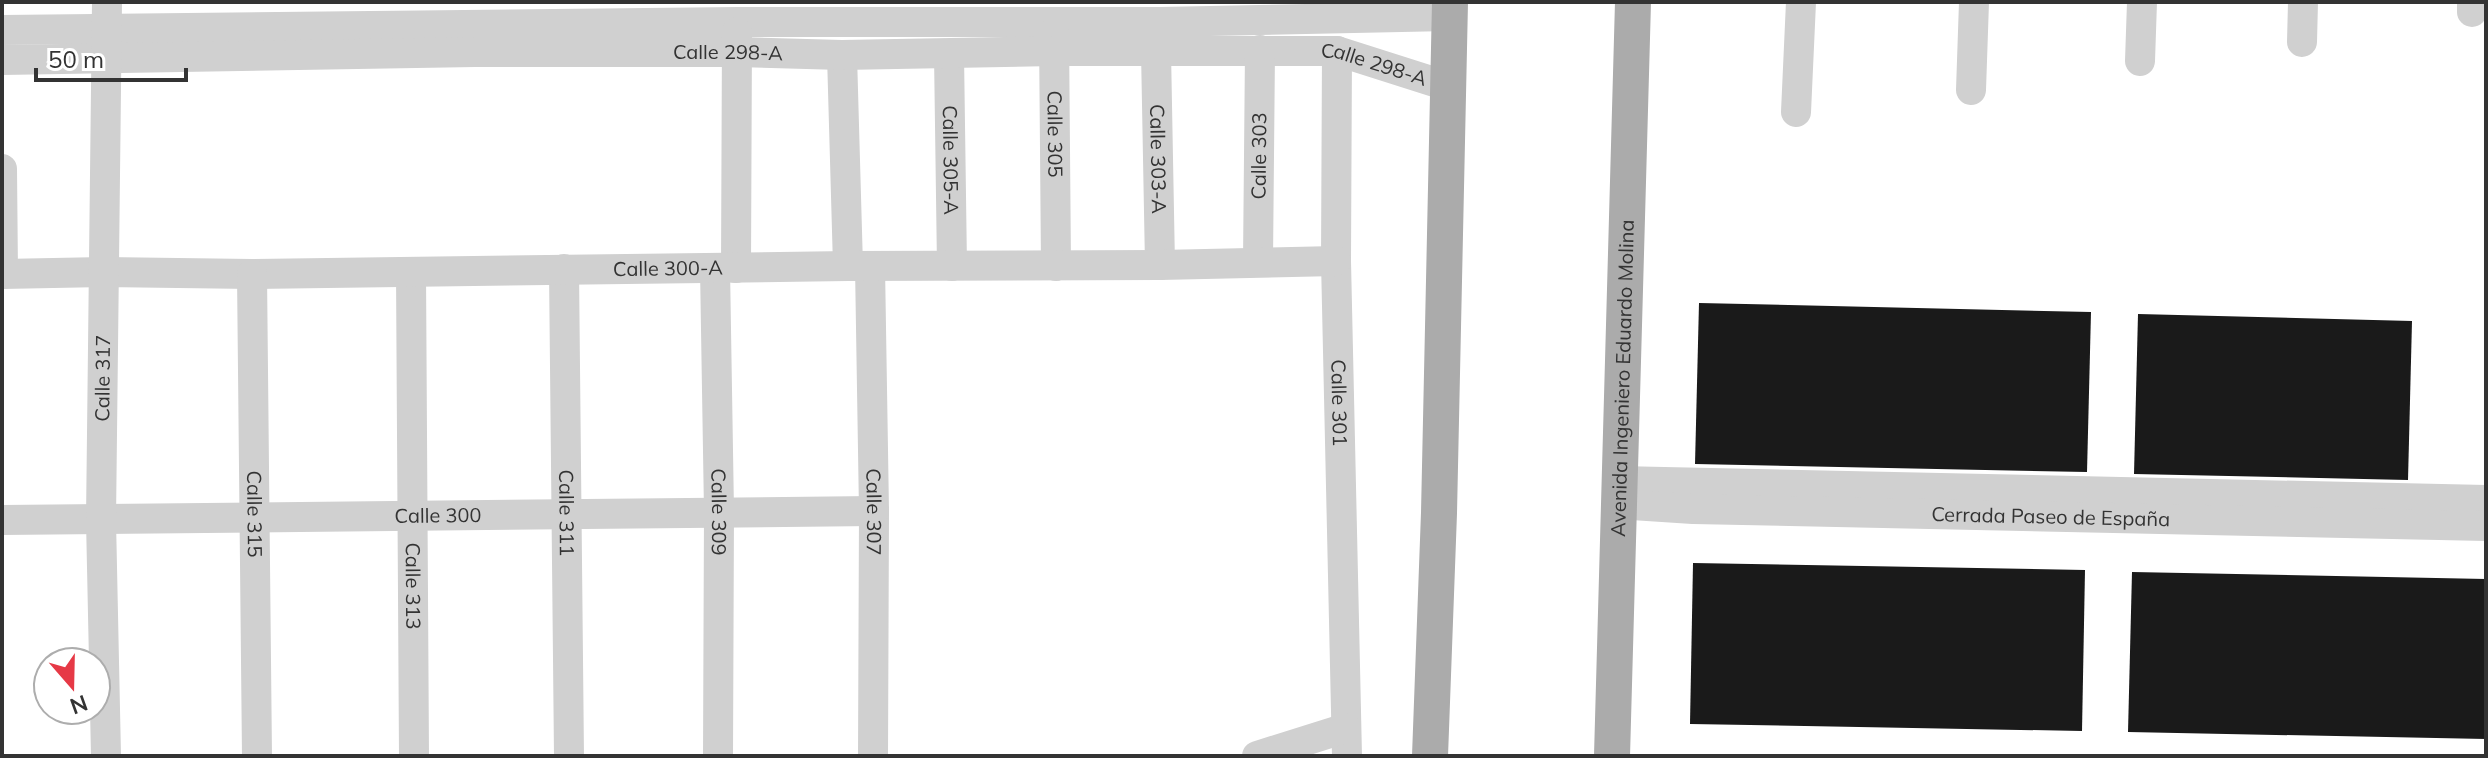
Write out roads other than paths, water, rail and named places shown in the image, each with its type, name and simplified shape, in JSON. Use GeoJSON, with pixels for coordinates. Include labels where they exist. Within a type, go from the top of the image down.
{"type":"FeatureCollection","features":[{"type":"Feature","properties":{"kind":"main road","name":"Avenida Ingeniero Eduardo Molina"},"geometry":{"type":"LineString","coordinates":[[1612,756],[1633,2]]}},
{"type":"Feature","properties":{"kind":"main road"},"geometry":{"type":"LineString","coordinates":[[1430,756],[1439,513],[1449,9]]}},
{"type":"Feature","properties":{"kind":"street"},"geometry":{"type":"LineString","coordinates":[[1796,112],[1801,2]]}},
{"type":"Feature","properties":{"kind":"street"},"geometry":{"type":"LineString","coordinates":[[1971,90],[1974,2]]}},
{"type":"Feature","properties":{"kind":"street"},"geometry":{"type":"LineString","coordinates":[[2140,61],[2142,2]]}},
{"type":"Feature","properties":{"kind":"street"},"geometry":{"type":"LineString","coordinates":[[2302,42],[2303,2]]}},
{"type":"Feature","properties":{"kind":"street","name":"Calle 298-A"},"geometry":{"type":"LineString","coordinates":[[2,60],[107,29],[211,15],[316,15],[419,27],[737,52],[842,55],[1054,51],[1158,25],[1259,11],[1449,9]]}},
{"type":"Feature","properties":{"kind":"street","name":"Calle 298-A"},"geometry":{"type":"LineString","coordinates":[[2,30],[419,27],[523,13],[1054,11],[1158,25],[1260,50],[1337,51],[1447,86]]}},
{"type":"Feature","properties":{"kind":"street","name":"Calle 305"},"geometry":{"type":"LineString","coordinates":[[1054,11],[1056,266]]}},
{"type":"Feature","properties":{"kind":"street","name":"Calle 309"},"geometry":{"type":"LineString","coordinates":[[718,756],[719,511],[736,12]]}},
{"type":"Feature","properties":{"kind":"street","name":"Calle 303-A"},"geometry":{"type":"LineString","coordinates":[[1158,25],[1160,265]]}},
{"type":"Feature","properties":{"kind":"street","name":"Calle 317"},"geometry":{"type":"LineString","coordinates":[[106,756],[101,520],[107,29]]}},
{"type":"Feature","properties":{"kind":"street","name":"Calle 303"},"geometry":{"type":"LineString","coordinates":[[1258,262],[1260,50]]}},
{"type":"Feature","properties":{"kind":"street","name":"Calle 301"},"geometry":{"type":"LineString","coordinates":[[1337,51],[1336,261],[1346,742]]}},
{"type":"Feature","properties":{"kind":"street","name":"Calle 305-A"},"geometry":{"type":"LineString","coordinates":[[949,54],[952,266]]}},
{"type":"Feature","properties":{"kind":"street","name":"Calle 307"},"geometry":{"type":"LineString","coordinates":[[842,55],[874,511],[873,756]]}},
{"type":"Feature","properties":{"kind":"street"},"geometry":{"type":"LineString","coordinates":[[2,169],[3,274]]}},
{"type":"Feature","properties":{"kind":"street","name":"Calle 300-A"},"geometry":{"type":"LineString","coordinates":[[3,274],[252,274],[1336,261]]}},
{"type":"Feature","properties":{"kind":"street","name":"Calle 311"},"geometry":{"type":"LineString","coordinates":[[564,269],[569,756]]}},
{"type":"Feature","properties":{"kind":"street","name":"Calle 313"},"geometry":{"type":"LineString","coordinates":[[411,272],[414,756]]}},
{"type":"Feature","properties":{"kind":"street","name":"Calle 315"},"geometry":{"type":"LineString","coordinates":[[252,274],[257,756]]}},
{"type":"Feature","properties":{"kind":"street","name":"Cerrada Paseo de España"},"geometry":{"type":"LineString","coordinates":[[1618,492],[2486,500]]}},
{"type":"Feature","properties":{"kind":"street","name":"Cerrada Paseo de España"},"geometry":{"type":"LineString","coordinates":[[1618,492],[1693,509],[2486,526]]}},
{"type":"Feature","properties":{"kind":"street","name":"Calle 300"},"geometry":{"type":"LineString","coordinates":[[2,520],[874,511]]}},
{"type":"Feature","properties":{"kind":"street"},"geometry":{"type":"LineString","coordinates":[[1257,756],[1346,742]]}}]}
